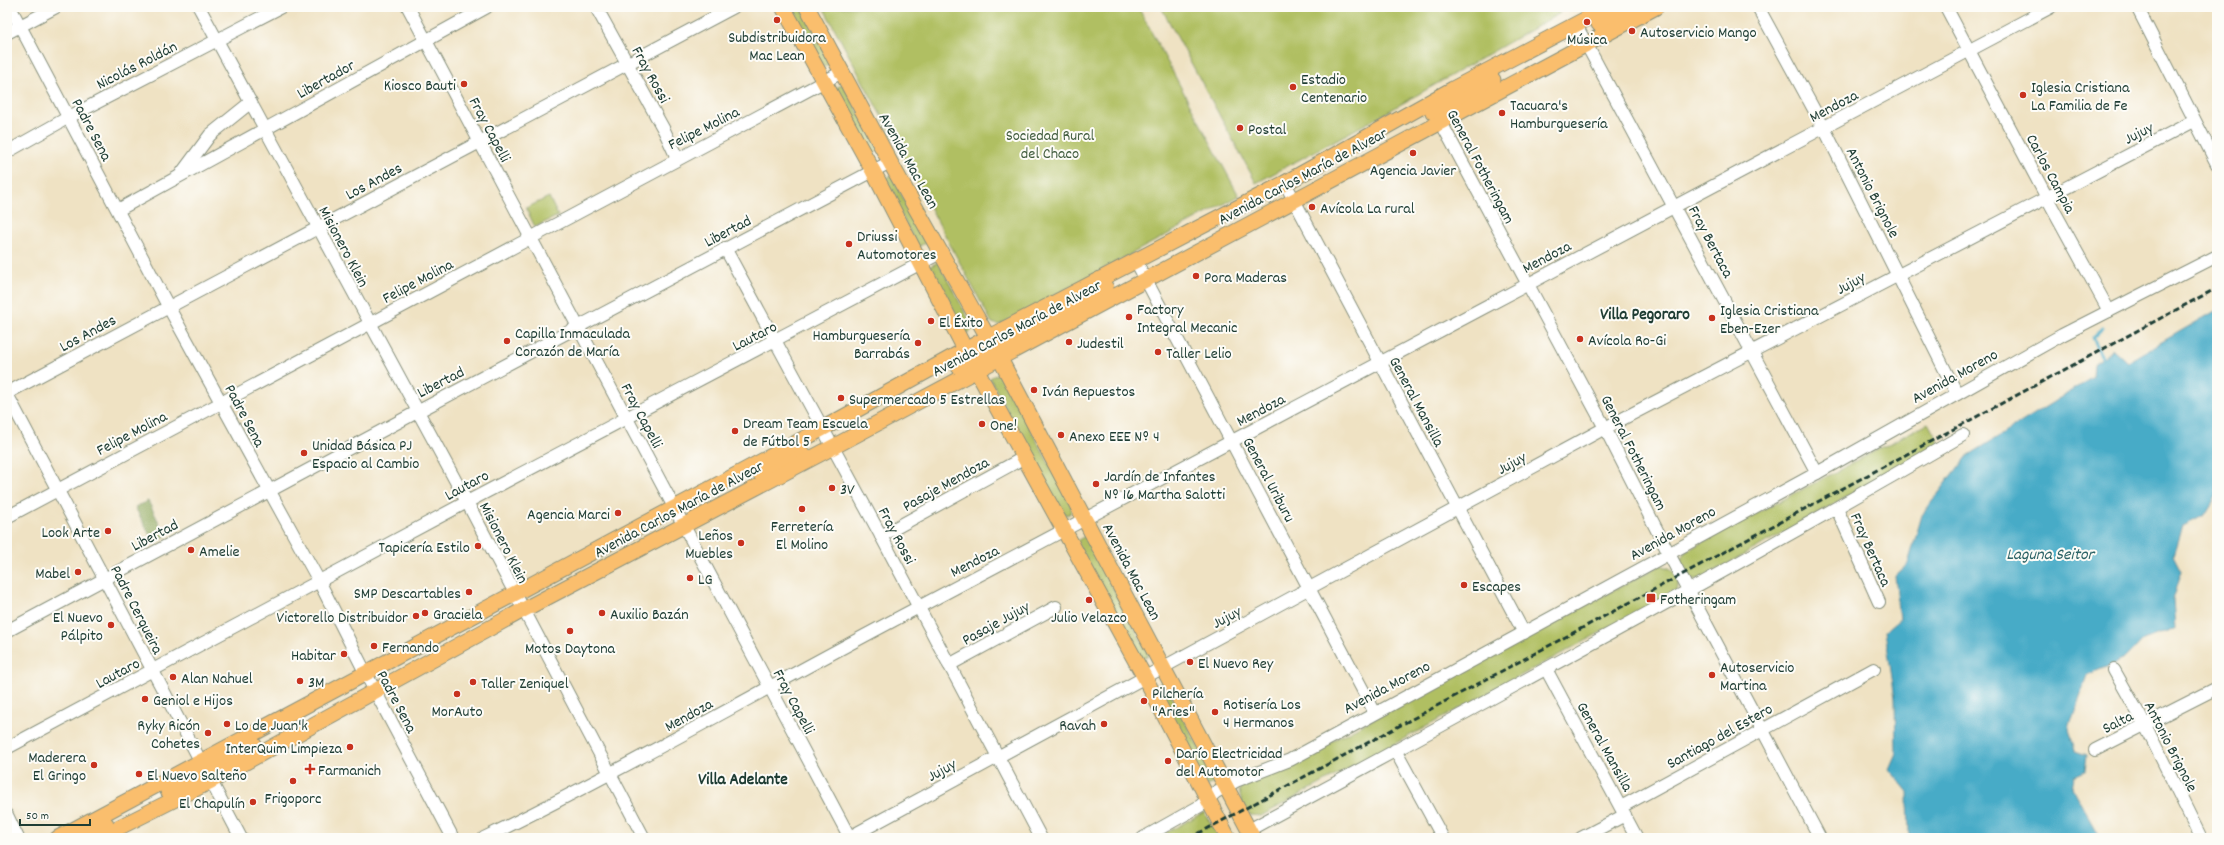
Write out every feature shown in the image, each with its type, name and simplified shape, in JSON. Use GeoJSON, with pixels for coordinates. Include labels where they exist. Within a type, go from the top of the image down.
{"type":"FeatureCollection","features":[{"type":"Feature","properties":{"kind":"main road"},"geometry":{"type":"LineString","coordinates":[[782,7],[873,171],[971,360],[1145,678],[1228,838]]}},
{"type":"Feature","properties":{"kind":"main road","name":"Avenida Mac Lean"},"geometry":{"type":"LineString","coordinates":[[807,7],[890,162],[942,252],[1227,786],[1247,835]]}},
{"type":"Feature","properties":{"kind":"main road","name":"Avenida Carlos María de Alvear"},"geometry":{"type":"LineString","coordinates":[[1581,34],[1609,7]]}},
{"type":"Feature","properties":{"kind":"main road","name":"Avenida Carlos María de Alvear"},"geometry":{"type":"LineString","coordinates":[[1140,270],[1631,7]]}},
{"type":"Feature","properties":{"kind":"main road","name":"Avenida Carlos María de Alvear"},"geometry":{"type":"LineString","coordinates":[[81,838],[370,681],[1581,34],[1656,7]]}},
{"type":"Feature","properties":{"kind":"main road","name":"Avenida Carlos María de Alvear"},"geometry":{"type":"LineString","coordinates":[[58,838],[206,771]]}},
{"type":"Feature","properties":{"kind":"main road","name":"Avenida Carlos María de Alvear"},"geometry":{"type":"LineString","coordinates":[[98,838],[206,771]]}},
{"type":"Feature","properties":{"kind":"street","name":"Padre Sena"},"geometry":{"type":"LineString","coordinates":[[10,7],[168,306],[319,581],[453,838]]}},
{"type":"Feature","properties":{"kind":"street"},"geometry":{"type":"LineString","coordinates":[[7,33],[56,7]]}},
{"type":"Feature","properties":{"kind":"street","name":"Misionero Klein"},"geometry":{"type":"LineString","coordinates":[[199,7],[266,129],[317,228],[416,412],[467,502],[518,602],[644,838]]}},
{"type":"Feature","properties":{"kind":"street","name":"Nicolás Roldán"},"geometry":{"type":"LineString","coordinates":[[7,152],[69,117],[281,7]]}},
{"type":"Feature","properties":{"kind":"street","name":"Fray Capelli"},"geometry":{"type":"LineString","coordinates":[[408,7],[427,40],[530,238],[849,838]]}},
{"type":"Feature","properties":{"kind":"street","name":"Libertador"},"geometry":{"type":"LineString","coordinates":[[118,210],[487,7]]}},
{"type":"Feature","properties":{"kind":"street","name":"Fray Rossi"},"geometry":{"type":"LineString","coordinates":[[596,7],[664,130],[677,158]]}},
{"type":"Feature","properties":{"kind":"street","name":"Los Andes"},"geometry":{"type":"LineString","coordinates":[[7,394],[168,306],[180,303],[317,228],[734,7]]}},
{"type":"Feature","properties":{"kind":"street","name":"Antonio Brignole"},"geometry":{"type":"LineString","coordinates":[[1758,7],[1824,128],[1898,274],[1956,394]]}},
{"type":"Feature","properties":{"kind":"street","name":"Carlos Campia"},"geometry":{"type":"LineString","coordinates":[[1946,7],[2046,196],[2109,310]]}},
{"type":"Feature","properties":{"kind":"street","name":"Mendoza"},"geometry":{"type":"LineString","coordinates":[[484,838],[610,775],[918,607],[1065,531],[1380,362],[2051,7]]}},
{"type":"Feature","properties":{"kind":"street"},"geometry":{"type":"LineString","coordinates":[[2137,7],[2217,164]]}},
{"type":"Feature","properties":{"kind":"street","name":"Fray Bertaca"},"geometry":{"type":"LineString","coordinates":[[1581,34],[1818,473]]}},
{"type":"Feature","properties":{"kind":"street","name":"Felipe Molina"},"geometry":{"type":"LineString","coordinates":[[7,516],[530,238],[677,158],[842,72]]}},
{"type":"Feature","properties":{"kind":"street","name":"Libertador"},"geometry":{"type":"LineString","coordinates":[[178,178],[210,135],[251,102]]}},
{"type":"Feature","properties":{"kind":"street","name":"General Fotheringam"},"geometry":{"type":"LineString","coordinates":[[1435,112],[1605,428],[1669,554],[1764,729],[1820,838]]}},
{"type":"Feature","properties":{"kind":"street","name":"Jujuy"},"geometry":{"type":"LineString","coordinates":[[849,838],[997,756],[1310,590],[1605,428],[1754,352],[2046,196],[2194,121]]}},
{"type":"Feature","properties":{"kind":"street","name":"Libertad"},"geometry":{"type":"LineString","coordinates":[[7,631],[416,412],[890,162]]}},
{"type":"Feature","properties":{"kind":"street","name":"General Mansilla"},"geometry":{"type":"LineString","coordinates":[[1289,191],[1524,633]]}},
{"type":"Feature","properties":{"kind":"street","name":"Fray Rossi"},"geometry":{"type":"LineString","coordinates":[[725,248],[881,536],[1041,838]]}},
{"type":"Feature","properties":{"kind":"street","name":"Lautaro"},"geometry":{"type":"LineString","coordinates":[[7,748],[467,502],[776,341],[942,252]]}},
{"type":"Feature","properties":{"kind":"street","name":"Avenida Moreno"},"geometry":{"type":"LineString","coordinates":[[1143,838],[1200,806],[1208,798],[1227,786],[1290,760],[1818,473],[1956,394],[2109,310],[2217,256]]}},
{"type":"Feature","properties":{"kind":"street","name":"General Uriburu"},"geometry":{"type":"LineString","coordinates":[[1140,270],[1375,713]]}},
{"type":"Feature","properties":{"kind":"street","name":"Padre Cerqueira"},"geometry":{"type":"LineString","coordinates":[[7,394],[241,838]]}},
{"type":"Feature","properties":{"kind":"street"},"geometry":{"type":"LineString","coordinates":[[1247,835],[1395,750],[1837,509],[1963,435]]}},
{"type":"Feature","properties":{"kind":"street","name":"Pasaje Mendoza"},"geometry":{"type":"LineString","coordinates":[[881,536],[1025,458]]}},
{"type":"Feature","properties":{"kind":"street","name":"Fray Bertaca"},"geometry":{"type":"LineString","coordinates":[[1837,509],[1879,602]]}},
{"type":"Feature","properties":{"kind":"street","name":"Pasaje Jujuy"},"geometry":{"type":"LineString","coordinates":[[949,665],[1056,607]]}},
{"type":"Feature","properties":{"kind":"street","name":"Santiago del Estero"},"geometry":{"type":"LineString","coordinates":[[1581,838],[1623,811],[1764,729],[1874,668]]}},
{"type":"Feature","properties":{"kind":"street","name":"General Mansilla"},"geometry":{"type":"LineString","coordinates":[[1546,669],[1637,838]]}},
{"type":"Feature","properties":{"kind":"street","name":"Antonio Brignole"},"geometry":{"type":"LineString","coordinates":[[2114,670],[2145,725],[2201,838]]}},
{"type":"Feature","properties":{"kind":"street","name":"Salta"},"geometry":{"type":"LineString","coordinates":[[2095,750],[2217,688]]}},
{"type":"Feature","properties":{"kind":"street"},"geometry":{"type":"LineString","coordinates":[[1395,750],[1443,838]]}},
{"type":"Feature","properties":{"kind":"street"},"geometry":{"type":"LineString","coordinates":[[7,815],[18,838]]}},
{"type":"Feature","properties":{"kind":"green space"},"geometry":{"type":"Polygon","coordinates":[[[791,7],[801,7],[831,63],[823,67],[791,7]]]}},
{"type":"Feature","properties":{"kind":"green space","name":"Sociedad Rural del Chaco"},"geometry":{"type":"Polygon","coordinates":[[[823,7],[1138,7],[1239,196],[999,325],[992,323],[823,7]]]}},
{"type":"Feature","properties":{"kind":"green space","name":"Estadio Centenario"},"geometry":{"type":"Polygon","coordinates":[[[1161,7],[1557,7],[1560,13],[1384,114],[1256,183],[1161,7]]]}},
{"type":"Feature","properties":{"kind":"green space"},"geometry":{"type":"Polygon","coordinates":[[[843,84],[879,151],[870,156],[834,89],[843,84]]]}},
{"type":"Feature","properties":{"kind":"green space"},"geometry":{"type":"Polygon","coordinates":[[[891,175],[927,242],[918,247],[883,180],[891,175]]]}},
{"type":"Feature","properties":{"kind":"green space"},"geometry":{"type":"Polygon","coordinates":[[[549,197],[558,216],[535,227],[526,208],[549,197]]]}},
{"type":"Feature","properties":{"kind":"green space"},"geometry":{"type":"Polygon","coordinates":[[[938,262],[974,329],[965,334],[929,267],[938,262]]]}},
{"type":"Feature","properties":{"kind":"green space"},"geometry":{"type":"Polygon","coordinates":[[[1000,372],[1071,505],[1072,512],[1067,515],[1061,512],[990,378],[1000,372]]]}},
{"type":"Feature","properties":{"kind":"green space"},"geometry":{"type":"Polygon","coordinates":[[[1928,423],[1940,444],[1703,578],[1691,581],[1680,563],[1686,551],[1928,423]]]}},
{"type":"Feature","properties":{"kind":"green space"},"geometry":{"type":"Polygon","coordinates":[[[148,501],[166,536],[154,543],[135,507],[148,501]]]}},
{"type":"Feature","properties":{"kind":"green space"},"geometry":{"type":"Polygon","coordinates":[[[1085,536],[1149,655],[1139,660],[1075,542],[1085,536]]]}},
{"type":"Feature","properties":{"kind":"green space"},"geometry":{"type":"Polygon","coordinates":[[[1661,565],[1671,569],[1679,581],[1677,591],[1261,816],[1250,815],[1242,803],[1239,790],[1244,782],[1279,769],[1661,565]]]}},
{"type":"Feature","properties":{"kind":"green space"},"geometry":{"type":"Polygon","coordinates":[[[1164,681],[1216,781],[1207,786],[1154,686],[1164,681]]]}},
{"type":"Feature","properties":{"kind":"green space"},"geometry":{"type":"Polygon","coordinates":[[[1204,812],[1219,838],[1157,838],[1204,812]]]}},
{"type":"Feature","properties":{"kind":"water","name":"Laguna Seitor"},"geometry":{"type":"Polygon","coordinates":[[[2217,310],[2217,495],[2205,515],[2183,526],[2174,555],[2182,571],[2173,600],[2175,628],[2143,640],[2125,659],[2087,675],[2069,728],[2075,751],[2087,755],[2085,771],[2074,776],[2072,788],[2100,838],[1909,838],[1908,792],[1889,769],[1896,753],[1895,698],[1885,631],[1900,619],[1895,576],[1908,564],[1922,515],[1966,457],[2093,377],[2094,364],[2113,349],[2127,362],[2217,310]]]}},
{"type":"Feature","properties":{"kind":"waterway"},"geometry":{"type":"LineString","coordinates":[[2102,357],[2092,338],[2103,328]]}},
{"type":"Feature","properties":{"kind":"railway"},"geometry":{"type":"LineString","coordinates":[[1190,838],[2217,288]]}},
{"type":"Feature","properties":{"kind":"place","name":"Subdistribuidora Mac Lean"},"geometry":{"type":"Point","coordinates":[777,20]}},
{"type":"Feature","properties":{"kind":"place","name":"Música"},"geometry":{"type":"Point","coordinates":[1587,22]}},
{"type":"Feature","properties":{"kind":"place","name":"Autoservicio Mango"},"geometry":{"type":"Point","coordinates":[1632,31]}},
{"type":"Feature","properties":{"kind":"place","name":"Kiosco Bauti"},"geometry":{"type":"Point","coordinates":[464,84]}},
{"type":"Feature","properties":{"kind":"place","name":"Estadio Centenario"},"geometry":{"type":"Point","coordinates":[1293,87]}},
{"type":"Feature","properties":{"kind":"place","name":"Iglesia Cristiana La Familia de Fe"},"geometry":{"type":"Point","coordinates":[2023,95]}},
{"type":"Feature","properties":{"kind":"place","name":"Tacuara's Hamburguesería"},"geometry":{"type":"Point","coordinates":[1502,113]}},
{"type":"Feature","properties":{"kind":"place","name":"Postal"},"geometry":{"type":"Point","coordinates":[1240,128]}},
{"type":"Feature","properties":{"kind":"place","name":"Agencia Javier"},"geometry":{"type":"Point","coordinates":[1413,153]}},
{"type":"Feature","properties":{"kind":"place","name":"Avícola La rural"},"geometry":{"type":"Point","coordinates":[1312,207]}},
{"type":"Feature","properties":{"kind":"place","name":"Driussi Automotores"},"geometry":{"type":"Point","coordinates":[849,244]}},
{"type":"Feature","properties":{"kind":"place","name":"Pora Maderas"},"geometry":{"type":"Point","coordinates":[1196,276]}},
{"type":"Feature","properties":{"kind":"place","name":"Factory Integral Mecanic"},"geometry":{"type":"Point","coordinates":[1129,317]}},
{"type":"Feature","properties":{"kind":"place","name":"Iglesia Cristiana Eben-Ezer"},"geometry":{"type":"Point","coordinates":[1712,318]}},
{"type":"Feature","properties":{"kind":"place","name":"El Éxito"},"geometry":{"type":"Point","coordinates":[931,321]}},
{"type":"Feature","properties":{"kind":"place","name":"Avícola Ro-Gi"},"geometry":{"type":"Point","coordinates":[1580,339]}},
{"type":"Feature","properties":{"kind":"place","name":"Capilla Inmaculada Corazón de María"},"geometry":{"type":"Point","coordinates":[507,341]}},
{"type":"Feature","properties":{"kind":"place","name":"Judestil"},"geometry":{"type":"Point","coordinates":[1069,342]}},
{"type":"Feature","properties":{"kind":"place","name":"Hamburguesería Barrabás"},"geometry":{"type":"Point","coordinates":[918,343]}},
{"type":"Feature","properties":{"kind":"place","name":"Taller Lelio"},"geometry":{"type":"Point","coordinates":[1158,352]}},
{"type":"Feature","properties":{"kind":"place","name":"Iván Repuestos"},"geometry":{"type":"Point","coordinates":[1034,390]}},
{"type":"Feature","properties":{"kind":"place","name":"Supermercado 5 Estrellas"},"geometry":{"type":"Point","coordinates":[841,398]}},
{"type":"Feature","properties":{"kind":"place","name":"One!"},"geometry":{"type":"Point","coordinates":[982,424]}},
{"type":"Feature","properties":{"kind":"place","name":"Dream Team Escuela de Fútbol 5"},"geometry":{"type":"Point","coordinates":[735,431]}},
{"type":"Feature","properties":{"kind":"place","name":"Anexo EEE Nº 4"},"geometry":{"type":"Point","coordinates":[1061,435]}},
{"type":"Feature","properties":{"kind":"place","name":"Unidad Básica PJ Espacio al Cambio"},"geometry":{"type":"Point","coordinates":[304,453]}},
{"type":"Feature","properties":{"kind":"place","name":"Jardín de Infantes Nº 16 Martha Salotti"},"geometry":{"type":"Point","coordinates":[1096,484]}},
{"type":"Feature","properties":{"kind":"place","name":"3V"},"geometry":{"type":"Point","coordinates":[832,488]}},
{"type":"Feature","properties":{"kind":"place","name":"Ferretería El Molino"},"geometry":{"type":"Point","coordinates":[802,509]}},
{"type":"Feature","properties":{"kind":"place","name":"Agencia Marci"},"geometry":{"type":"Point","coordinates":[618,513]}},
{"type":"Feature","properties":{"kind":"place","name":"Look Arte"},"geometry":{"type":"Point","coordinates":[108,531]}},
{"type":"Feature","properties":{"kind":"place","name":"Leños Muebles"},"geometry":{"type":"Point","coordinates":[741,543]}},
{"type":"Feature","properties":{"kind":"place","name":"Tapicería Estilo"},"geometry":{"type":"Point","coordinates":[478,546]}},
{"type":"Feature","properties":{"kind":"place","name":"Amelie"},"geometry":{"type":"Point","coordinates":[191,550]}},
{"type":"Feature","properties":{"kind":"place","name":"Mabel"},"geometry":{"type":"Point","coordinates":[78,572]}},
{"type":"Feature","properties":{"kind":"place","name":"LG"},"geometry":{"type":"Point","coordinates":[690,578]}},
{"type":"Feature","properties":{"kind":"place","name":"Escapes"},"geometry":{"type":"Point","coordinates":[1464,585]}},
{"type":"Feature","properties":{"kind":"place","name":"SMP Descartables"},"geometry":{"type":"Point","coordinates":[469,592]}},
{"type":"Feature","properties":{"kind":"place","name":"Fotheringam"},"geometry":{"type":"Point","coordinates":[1651,598]}},
{"type":"Feature","properties":{"kind":"place","name":"Julio Velazco"},"geometry":{"type":"Point","coordinates":[1089,600]}},
{"type":"Feature","properties":{"kind":"place","name":"Graciela"},"geometry":{"type":"Point","coordinates":[425,613]}},
{"type":"Feature","properties":{"kind":"place","name":"Auxilio Bazán"},"geometry":{"type":"Point","coordinates":[602,613]}},
{"type":"Feature","properties":{"kind":"place","name":"Victorello Distribuidor"},"geometry":{"type":"Point","coordinates":[416,616]}},
{"type":"Feature","properties":{"kind":"place","name":"El Nuevo Pálpito"},"geometry":{"type":"Point","coordinates":[111,625]}},
{"type":"Feature","properties":{"kind":"place","name":"Motos Daytona"},"geometry":{"type":"Point","coordinates":[570,631]}},
{"type":"Feature","properties":{"kind":"place","name":"Fernando"},"geometry":{"type":"Point","coordinates":[374,646]}},
{"type":"Feature","properties":{"kind":"place","name":"Habitar"},"geometry":{"type":"Point","coordinates":[344,654]}},
{"type":"Feature","properties":{"kind":"place","name":"El Nuevo Rey"},"geometry":{"type":"Point","coordinates":[1190,662]}},
{"type":"Feature","properties":{"kind":"place","name":"Autoservicio Martina"},"geometry":{"type":"Point","coordinates":[1712,675]}},
{"type":"Feature","properties":{"kind":"place","name":"Alan Nahuel"},"geometry":{"type":"Point","coordinates":[173,677]}},
{"type":"Feature","properties":{"kind":"place","name":"3M"},"geometry":{"type":"Point","coordinates":[300,681]}},
{"type":"Feature","properties":{"kind":"place","name":"Taller Zeniquel"},"geometry":{"type":"Point","coordinates":[473,682]}},
{"type":"Feature","properties":{"kind":"place","name":"MorAuto"},"geometry":{"type":"Point","coordinates":[457,694]}},
{"type":"Feature","properties":{"kind":"place","name":"Geniol e Hijos"},"geometry":{"type":"Point","coordinates":[145,699]}},
{"type":"Feature","properties":{"kind":"place","name":"Pilchería \"Aries\""},"geometry":{"type":"Point","coordinates":[1144,701]}},
{"type":"Feature","properties":{"kind":"place","name":"Rotisería Los 4 Hermanos"},"geometry":{"type":"Point","coordinates":[1215,712]}},
{"type":"Feature","properties":{"kind":"place","name":"Lo de Juan'k"},"geometry":{"type":"Point","coordinates":[227,724]}},
{"type":"Feature","properties":{"kind":"place","name":"Ravah"},"geometry":{"type":"Point","coordinates":[1104,724]}},
{"type":"Feature","properties":{"kind":"place","name":"Ryky Ricón Cohetes"},"geometry":{"type":"Point","coordinates":[208,733]}},
{"type":"Feature","properties":{"kind":"place","name":"InterQuim Limpieza"},"geometry":{"type":"Point","coordinates":[350,747]}},
{"type":"Feature","properties":{"kind":"place","name":"Darío Electricidad del Automotor"},"geometry":{"type":"Point","coordinates":[1168,761]}},
{"type":"Feature","properties":{"kind":"place","name":"Maderera El Gringo"},"geometry":{"type":"Point","coordinates":[94,765]}},
{"type":"Feature","properties":{"kind":"place","name":"Farmanich"},"geometry":{"type":"Point","coordinates":[310,769]}},
{"type":"Feature","properties":{"kind":"place","name":"El Nuevo Salteño"},"geometry":{"type":"Point","coordinates":[139,774]}},
{"type":"Feature","properties":{"kind":"place","name":"Frigoporc"},"geometry":{"type":"Point","coordinates":[293,781]}},
{"type":"Feature","properties":{"kind":"place","name":"El Chapulín"},"geometry":{"type":"Point","coordinates":[253,802]}},
{"type":"Feature","properties":{"kind":"district","name":"Villa Pegoraro"},"geometry":{"type":"Point","coordinates":[1645,313]}},
{"type":"Feature","properties":{"kind":"district","name":"Villa Adelante"},"geometry":{"type":"Point","coordinates":[743,778]}}]}
